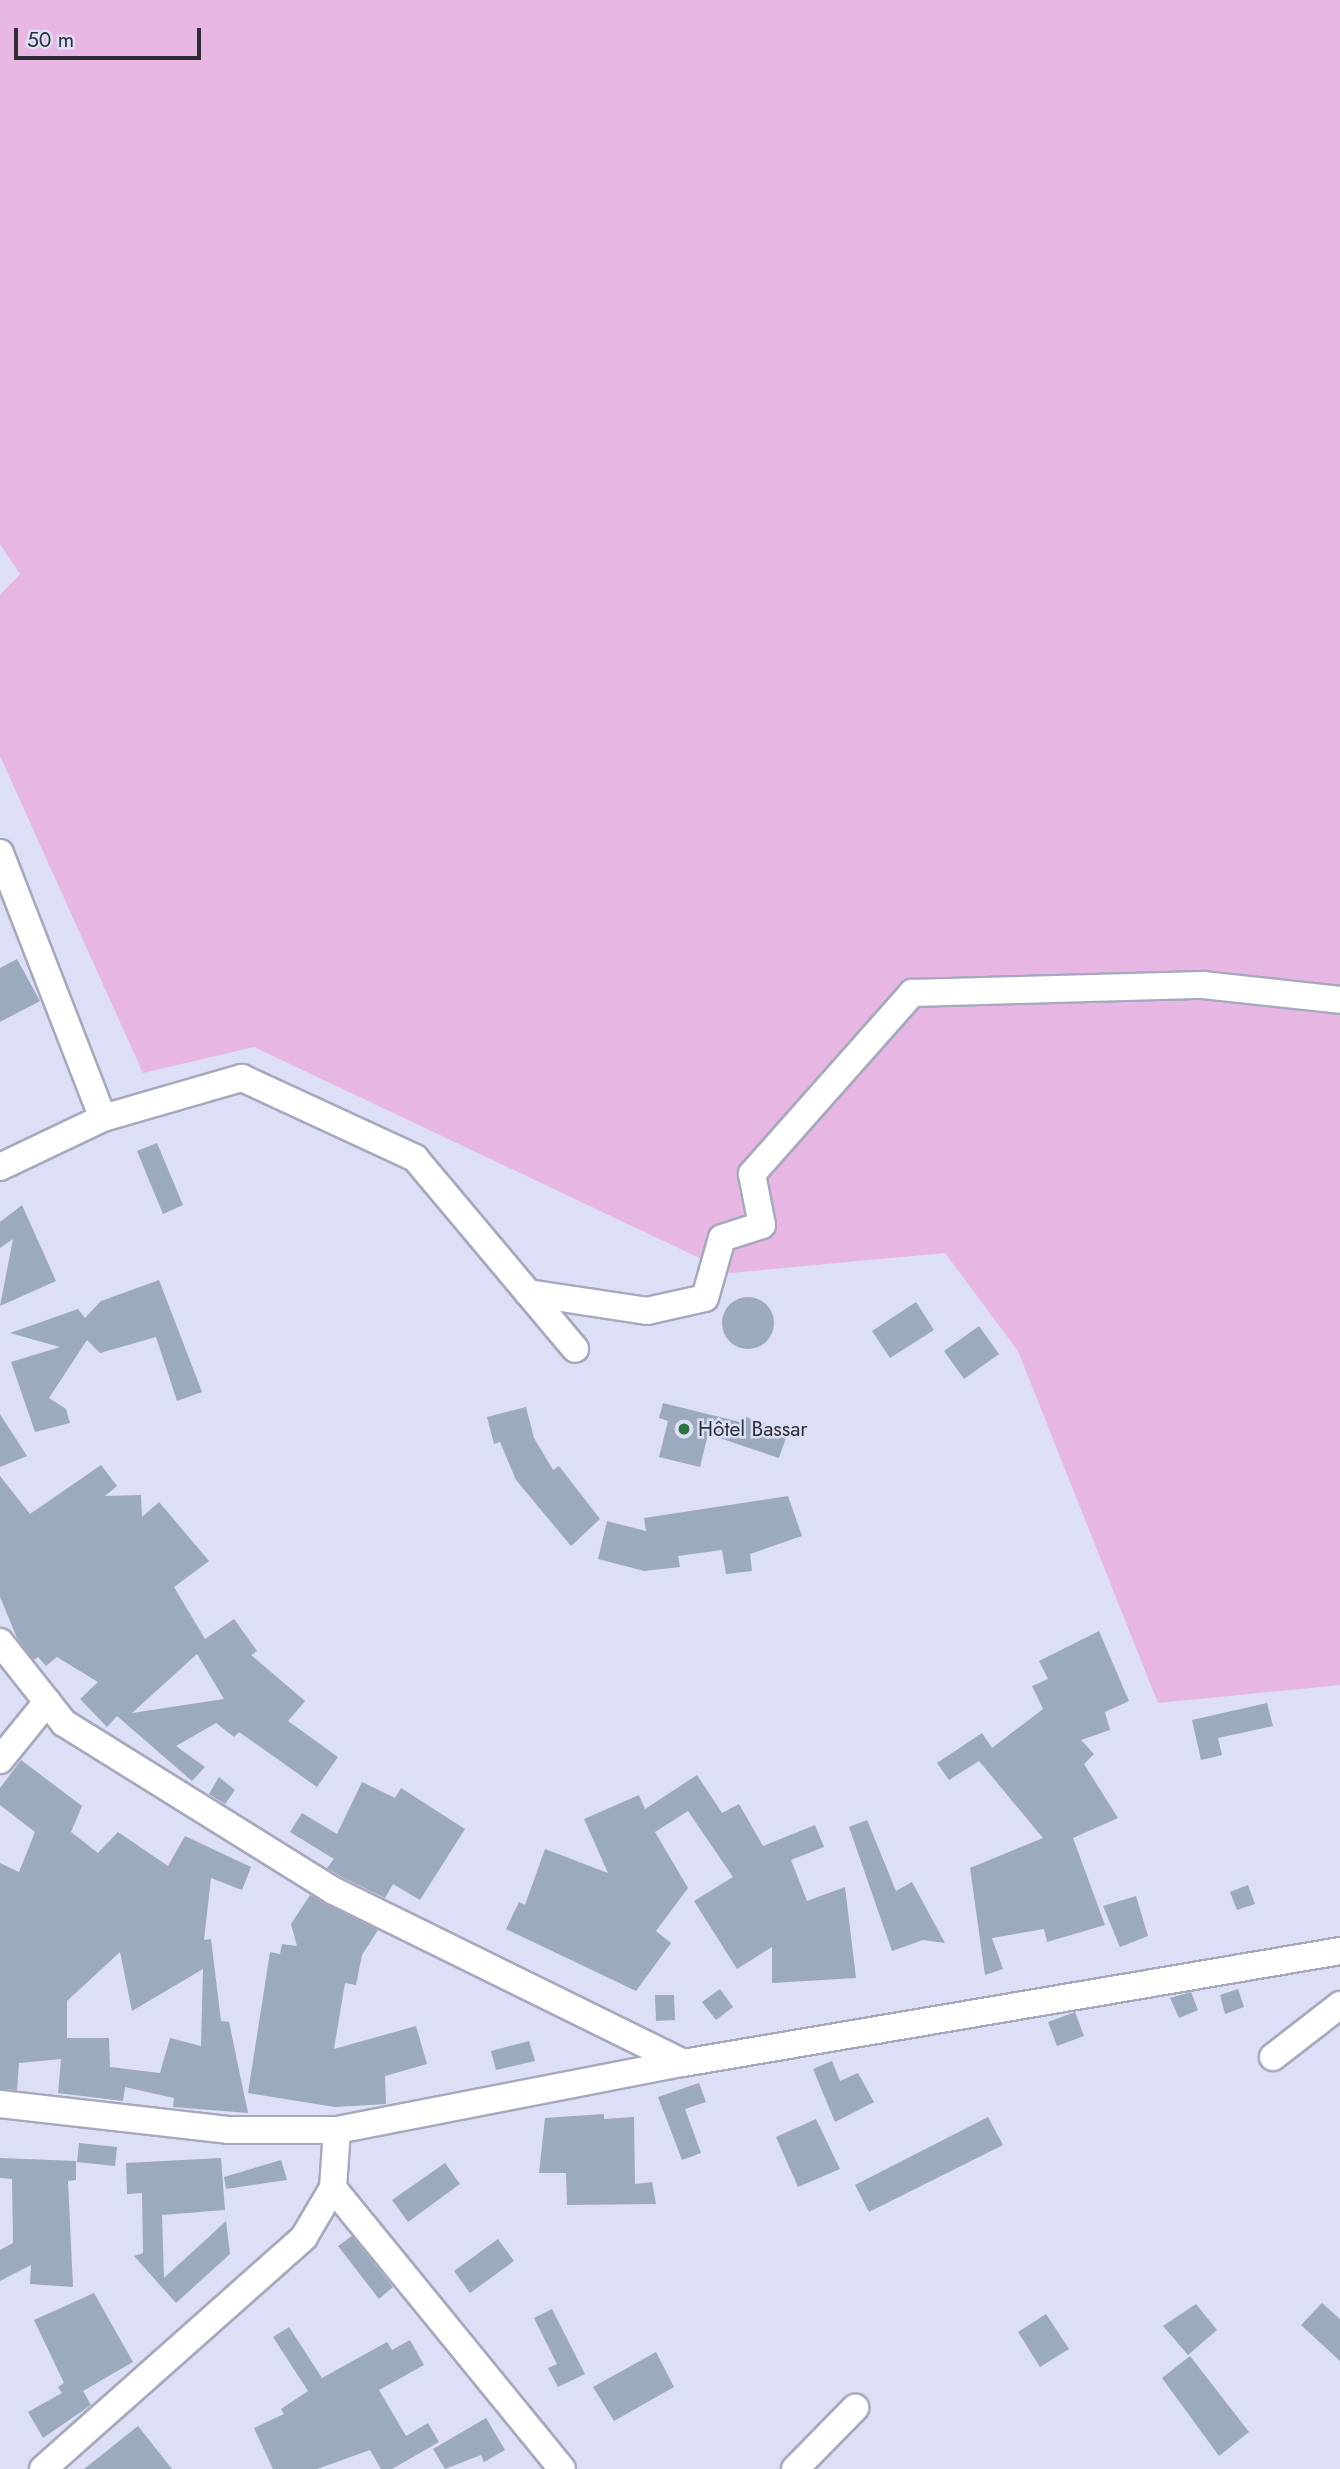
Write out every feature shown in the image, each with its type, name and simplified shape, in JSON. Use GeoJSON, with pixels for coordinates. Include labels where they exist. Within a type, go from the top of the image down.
{"type":"FeatureCollection","features":[{"type":"Feature","properties":{"kind":"street"},"geometry":{"type":"LineString","coordinates":[[0,853],[103,1118]]}},
{"type":"Feature","properties":{"kind":"street"},"geometry":{"type":"LineString","coordinates":[[528,1293],[647,1311],[705,1298],[722,1238],[762,1225],[752,1174],[912,993],[1203,985],[1340,1000]]}},
{"type":"Feature","properties":{"kind":"street"},"geometry":{"type":"LineString","coordinates":[[0,1167],[103,1118],[242,1077],[415,1158],[575,1349]]}},
{"type":"Feature","properties":{"kind":"street"},"geometry":{"type":"LineString","coordinates":[[0,1642],[64,1723],[334,1891],[683,2063]]}},
{"type":"Feature","properties":{"kind":"street"},"geometry":{"type":"LineString","coordinates":[[0,1760],[47,1702]]}},
{"type":"Feature","properties":{"kind":"street"},"geometry":{"type":"LineString","coordinates":[[0,2104],[228,2130],[337,2130],[683,2063],[1340,1951]]}},
{"type":"Feature","properties":{"kind":"street"},"geometry":{"type":"LineString","coordinates":[[1273,2057],[1340,2005]]}},
{"type":"Feature","properties":{"kind":"street"},"geometry":{"type":"LineString","coordinates":[[43,2469],[304,2237],[333,2188],[337,2130]]}},
{"type":"Feature","properties":{"kind":"street"},"geometry":{"type":"LineString","coordinates":[[333,2188],[562,2469]]}},
{"type":"Feature","properties":{"kind":"street"},"geometry":{"type":"LineString","coordinates":[[795,2469],[855,2408]]}},
{"type":"Feature","properties":{"kind":"shaded area"},"geometry":{"type":"Polygon","coordinates":[[[0,0],[1340,0],[1340,1685],[1158,1703],[1018,1351],[945,1253],[731,1273],[254,1047],[143,1073],[0,756],[0,595],[20,574],[0,544],[0,0]]]}},
{"type":"Feature","properties":{"kind":"building"},"geometry":{"type":"Polygon","coordinates":[[[17,959],[40,1001],[0,1022],[0,968],[17,959]]]}},
{"type":"Feature","properties":{"kind":"building"},"geometry":{"type":"Polygon","coordinates":[[[157,1143],[183,1205],[163,1214],[137,1151],[157,1143]]]}},
{"type":"Feature","properties":{"kind":"building"},"geometry":{"type":"Polygon","coordinates":[[[22,1205],[56,1281],[0,1306],[13,1239],[0,1248],[0,1222],[22,1205]]]}},
{"type":"Feature","properties":{"kind":"building"},"geometry":{"type":"Polygon","coordinates":[[[159,1280],[202,1392],[177,1401],[156,1337],[100,1353],[87,1340],[49,1398],[66,1409],[70,1423],[35,1432],[11,1362],[60,1347],[10,1333],[78,1309],[85,1318],[101,1301],[159,1280]]]}},
{"type":"Feature","properties":{"kind":"building"},"geometry":{"type":"Polygon","coordinates":[[[748,1297],[767,1304],[774,1323],[767,1342],[748,1349],[729,1342],[722,1323],[729,1304],[748,1297]]]}},
{"type":"Feature","properties":{"kind":"building"},"geometry":{"type":"Polygon","coordinates":[[[916,1302],[934,1330],[890,1358],[872,1331],[916,1302]]]}},
{"type":"Feature","properties":{"kind":"building"},"geometry":{"type":"Polygon","coordinates":[[[979,1326],[999,1354],[964,1379],[944,1351],[979,1326]]]}},
{"type":"Feature","properties":{"kind":"building"},"geometry":{"type":"Polygon","coordinates":[[[663,1403],[744,1423],[746,1417],[788,1432],[779,1458],[708,1434],[700,1467],[659,1457],[668,1421],[659,1418],[663,1403]]]}},
{"type":"Feature","properties":{"kind":"building"},"geometry":{"type":"Polygon","coordinates":[[[526,1407],[534,1438],[553,1470],[559,1466],[600,1519],[571,1546],[516,1480],[500,1442],[494,1444],[487,1417],[526,1407]]]}},
{"type":"Feature","properties":{"kind":"building"},"geometry":{"type":"Polygon","coordinates":[[[0,1414],[27,1456],[0,1467],[0,1414]]]}},
{"type":"Feature","properties":{"kind":"building"},"geometry":{"type":"Polygon","coordinates":[[[101,1465],[117,1486],[105,1496],[141,1495],[142,1517],[159,1502],[209,1561],[174,1587],[205,1639],[234,1619],[257,1651],[251,1655],[305,1701],[288,1721],[338,1757],[317,1787],[239,1732],[234,1737],[216,1723],[176,1746],[205,1767],[192,1781],[117,1716],[107,1727],[80,1699],[98,1682],[57,1657],[46,1666],[38,1657],[34,1660],[17,1638],[0,1597],[0,1476],[30,1514],[101,1465]],[[197,1654],[132,1713],[224,1699],[197,1654]]]}},
{"type":"Feature","properties":{"kind":"building"},"geometry":{"type":"Polygon","coordinates":[[[788,1496],[802,1536],[750,1554],[752,1571],[726,1574],[722,1550],[678,1556],[680,1567],[644,1571],[598,1559],[607,1521],[646,1531],[644,1518],[788,1496]]]}},
{"type":"Feature","properties":{"kind":"building"},"geometry":{"type":"Polygon","coordinates":[[[1099,1631],[1129,1701],[1105,1712],[1110,1730],[1081,1740],[1094,1754],[1084,1764],[1118,1818],[1073,1838],[1105,1925],[1047,1942],[1044,1929],[992,1938],[1003,1969],[985,1975],[970,1868],[1043,1838],[979,1761],[949,1780],[937,1763],[982,1733],[992,1748],[1043,1709],[1032,1686],[1048,1679],[1039,1661],[1099,1631]]]}},
{"type":"Feature","properties":{"kind":"building"},"geometry":{"type":"Polygon","coordinates":[[[1267,1703],[1273,1726],[1218,1738],[1222,1755],[1201,1760],[1192,1720],[1267,1703]]]}},
{"type":"Feature","properties":{"kind":"building"},"geometry":{"type":"Polygon","coordinates":[[[21,1760],[82,1806],[71,1832],[98,1853],[118,1832],[168,1866],[185,1836],[251,1867],[242,1890],[211,1878],[204,1940],[211,1939],[221,2021],[229,2022],[248,2113],[173,2107],[174,2098],[125,2087],[123,2101],[58,2093],[61,2059],[19,2063],[17,2090],[0,2089],[0,1863],[19,1872],[35,1832],[0,1805],[0,1788],[21,1760]],[[120,1952],[67,2001],[67,2038],[109,2038],[110,2067],[160,2073],[170,2038],[201,2046],[203,1969],[132,2011],[120,1952]]]}},
{"type":"Feature","properties":{"kind":"building"},"geometry":{"type":"Polygon","coordinates":[[[697,1775],[722,1813],[739,1804],[763,1846],[815,1825],[824,1847],[791,1860],[807,1901],[845,1887],[856,1978],[772,1983],[772,1947],[737,1969],[694,1901],[733,1877],[688,1811],[655,1832],[688,1888],[656,1931],[671,1943],[636,1991],[506,1929],[519,1902],[525,1905],[545,1849],[608,1873],[584,1819],[639,1795],[645,1809],[697,1775]]]}},
{"type":"Feature","properties":{"kind":"building"},"geometry":{"type":"Polygon","coordinates":[[[219,1777],[235,1790],[225,1804],[209,1794],[219,1777]]]}},
{"type":"Feature","properties":{"kind":"building"},"geometry":{"type":"Polygon","coordinates":[[[362,1782],[395,1798],[401,1788],[465,1829],[420,1900],[393,1884],[385,1898],[342,1877],[327,1868],[334,1859],[290,1832],[302,1813],[337,1834],[362,1782]]]}},
{"type":"Feature","properties":{"kind":"building"},"geometry":{"type":"Polygon","coordinates":[[[867,1820],[896,1891],[912,1882],[945,1943],[923,1940],[892,1951],[849,1827],[867,1820]]]}},
{"type":"Feature","properties":{"kind":"building"},"geometry":{"type":"Polygon","coordinates":[[[1248,1885],[1255,1904],[1237,1910],[1230,1892],[1248,1885]]]}},
{"type":"Feature","properties":{"kind":"building"},"geometry":{"type":"Polygon","coordinates":[[[310,1895],[378,1930],[362,1955],[356,1985],[345,1983],[334,2049],[416,2026],[427,2064],[385,2076],[386,2104],[335,2107],[248,2093],[270,1952],[280,1954],[282,1944],[297,1946],[291,1924],[310,1895]]]}},
{"type":"Feature","properties":{"kind":"building"},"geometry":{"type":"Polygon","coordinates":[[[1136,1896],[1148,1936],[1120,1947],[1103,1906],[1136,1896]]]}},
{"type":"Feature","properties":{"kind":"building"},"geometry":{"type":"Polygon","coordinates":[[[720,1989],[733,2007],[716,2020],[702,2002],[720,1989]]]}},
{"type":"Feature","properties":{"kind":"building"},"geometry":{"type":"Polygon","coordinates":[[[1238,1989],[1244,2007],[1225,2014],[1220,1995],[1238,1989]]]}},
{"type":"Feature","properties":{"kind":"building"},"geometry":{"type":"Polygon","coordinates":[[[1191,1992],[1198,2010],[1179,2018],[1170,1998],[1191,1992]]]}},
{"type":"Feature","properties":{"kind":"building"},"geometry":{"type":"Polygon","coordinates":[[[655,1995],[674,1995],[675,2020],[656,2021],[655,1995]]]}},
{"type":"Feature","properties":{"kind":"building"},"geometry":{"type":"Polygon","coordinates":[[[1075,2012],[1084,2036],[1057,2046],[1048,2022],[1075,2012]]]}},
{"type":"Feature","properties":{"kind":"building"},"geometry":{"type":"Polygon","coordinates":[[[529,2041],[535,2061],[496,2070],[491,2051],[529,2041]]]}},
{"type":"Feature","properties":{"kind":"building"},"geometry":{"type":"Polygon","coordinates":[[[832,2061],[840,2081],[858,2073],[874,2102],[835,2122],[813,2069],[832,2061]]]}},
{"type":"Feature","properties":{"kind":"building"},"geometry":{"type":"Polygon","coordinates":[[[699,2083],[706,2102],[685,2109],[701,2153],[682,2160],[658,2097],[699,2083]]]}},
{"type":"Feature","properties":{"kind":"building"},"geometry":{"type":"Polygon","coordinates":[[[604,2114],[604,2119],[634,2117],[635,2184],[652,2182],[656,2204],[567,2205],[566,2173],[539,2173],[545,2118],[604,2114]]]}},
{"type":"Feature","properties":{"kind":"building"},"geometry":{"type":"Polygon","coordinates":[[[988,2117],[1003,2145],[869,2212],[855,2185],[988,2117]]]}},
{"type":"Feature","properties":{"kind":"building"},"geometry":{"type":"Polygon","coordinates":[[[816,2119],[840,2169],[798,2187],[776,2137],[816,2119]]]}},
{"type":"Feature","properties":{"kind":"building"},"geometry":{"type":"Polygon","coordinates":[[[79,2143],[117,2147],[115,2166],[77,2162],[79,2143]]]}},
{"type":"Feature","properties":{"kind":"building"},"geometry":{"type":"Polygon","coordinates":[[[0,2158],[76,2161],[76,2180],[68,2181],[73,2287],[30,2284],[31,2265],[0,2281],[0,2250],[13,2243],[12,2179],[0,2178],[0,2158]]]}},
{"type":"Feature","properties":{"kind":"building"},"geometry":{"type":"Polygon","coordinates":[[[221,2158],[225,2210],[162,2215],[164,2278],[226,2221],[230,2254],[176,2303],[134,2256],[143,2253],[142,2193],[127,2194],[126,2163],[221,2158]]]}},
{"type":"Feature","properties":{"kind":"building"},"geometry":{"type":"Polygon","coordinates":[[[281,2160],[287,2180],[226,2189],[224,2177],[281,2160]]]}},
{"type":"Feature","properties":{"kind":"building"},"geometry":{"type":"Polygon","coordinates":[[[445,2163],[460,2184],[408,2222],[392,2200],[445,2163]]]}},
{"type":"Feature","properties":{"kind":"building"},"geometry":{"type":"Polygon","coordinates":[[[352,2236],[393,2287],[379,2299],[338,2246],[352,2236]]]}},
{"type":"Feature","properties":{"kind":"building"},"geometry":{"type":"Polygon","coordinates":[[[498,2239],[514,2261],[470,2293],[454,2271],[498,2239]]]}},
{"type":"Feature","properties":{"kind":"building"},"geometry":{"type":"Polygon","coordinates":[[[94,2293],[133,2362],[83,2391],[91,2405],[43,2438],[28,2412],[62,2393],[58,2387],[64,2383],[34,2320],[94,2293]]]}},
{"type":"Feature","properties":{"kind":"building"},"geometry":{"type":"Polygon","coordinates":[[[1322,2303],[1340,2319],[1340,2361],[1301,2325],[1322,2303]]]}},
{"type":"Feature","properties":{"kind":"building"},"geometry":{"type":"Polygon","coordinates":[[[1196,2304],[1217,2330],[1188,2355],[1163,2326],[1196,2304]]]}},
{"type":"Feature","properties":{"kind":"building"},"geometry":{"type":"Polygon","coordinates":[[[552,2309],[585,2374],[558,2387],[548,2368],[557,2364],[534,2318],[552,2309]]]}},
{"type":"Feature","properties":{"kind":"building"},"geometry":{"type":"Polygon","coordinates":[[[1046,2314],[1069,2349],[1040,2367],[1018,2332],[1046,2314]]]}},
{"type":"Feature","properties":{"kind":"building"},"geometry":{"type":"Polygon","coordinates":[[[289,2327],[322,2378],[387,2342],[392,2350],[410,2340],[424,2365],[379,2390],[406,2436],[428,2423],[439,2442],[392,2469],[381,2469],[370,2450],[317,2469],[273,2469],[254,2428],[284,2414],[281,2409],[308,2391],[273,2337],[289,2327]]]}},
{"type":"Feature","properties":{"kind":"building"},"geometry":{"type":"Polygon","coordinates":[[[656,2352],[674,2387],[614,2421],[593,2387],[656,2352]]]}},
{"type":"Feature","properties":{"kind":"building"},"geometry":{"type":"Polygon","coordinates":[[[1190,2356],[1249,2432],[1219,2456],[1162,2378],[1190,2356]]]}},
{"type":"Feature","properties":{"kind":"building"},"geometry":{"type":"Polygon","coordinates":[[[486,2418],[505,2450],[484,2462],[481,2455],[445,2469],[433,2449],[486,2418]]]}},
{"type":"Feature","properties":{"kind":"building"},"geometry":{"type":"Polygon","coordinates":[[[138,2426],[172,2469],[84,2469],[138,2426]]]}},
{"type":"Feature","properties":{"kind":"place","name":"Hôtel Bassar"},"geometry":{"type":"Point","coordinates":[684,1429]}}]}
